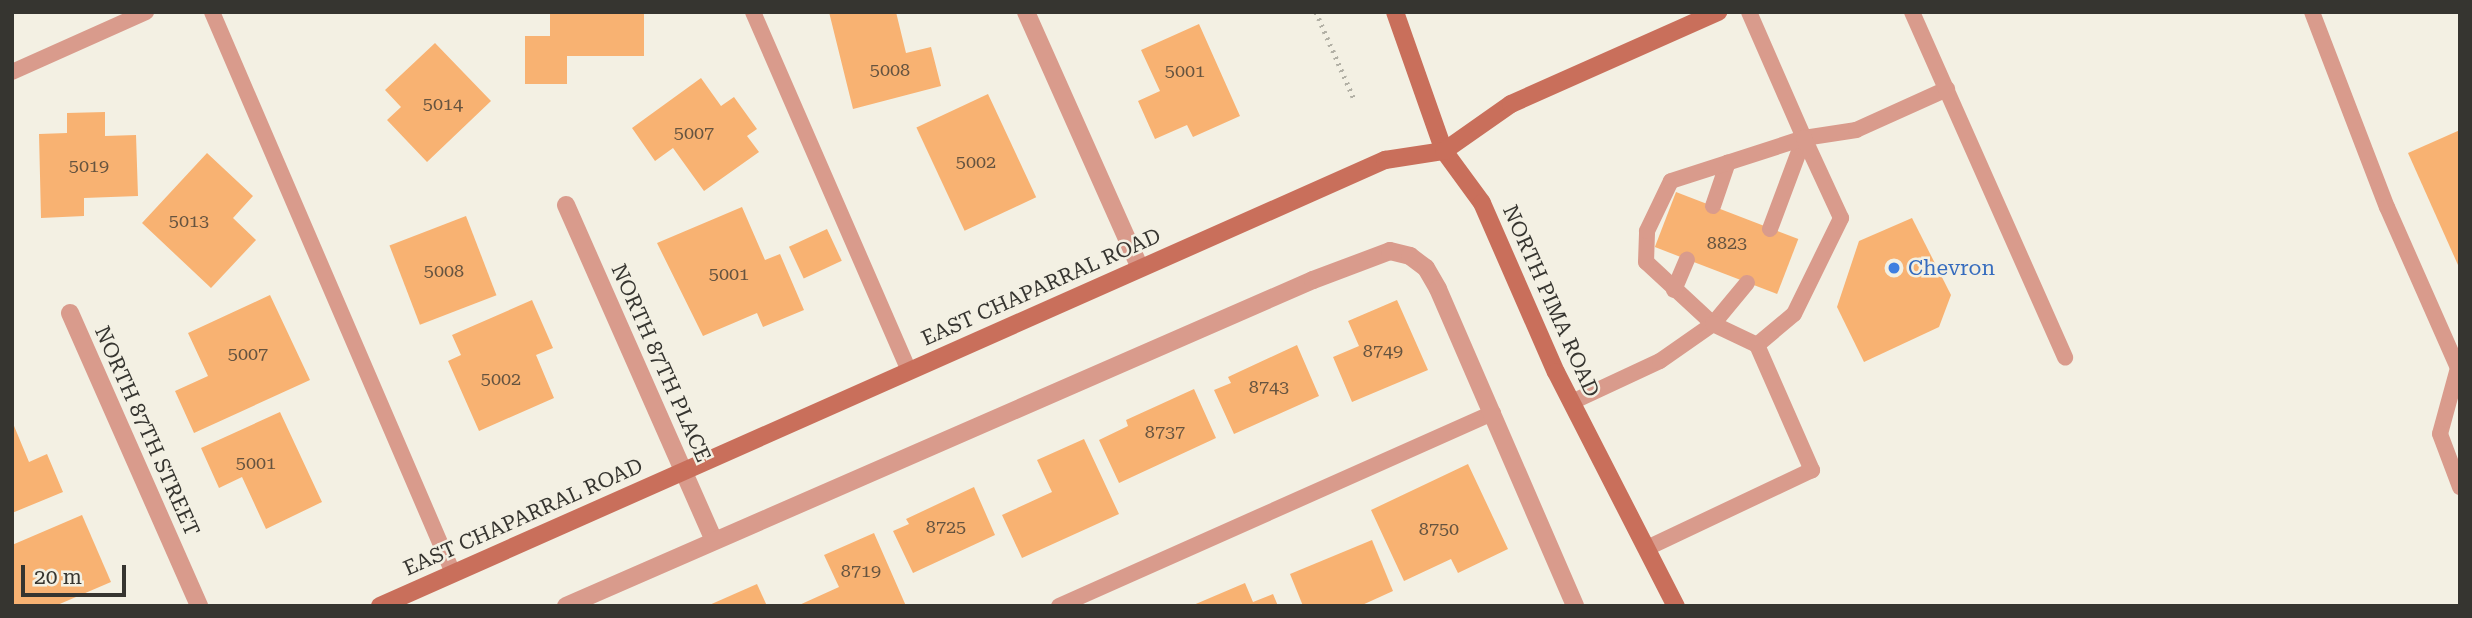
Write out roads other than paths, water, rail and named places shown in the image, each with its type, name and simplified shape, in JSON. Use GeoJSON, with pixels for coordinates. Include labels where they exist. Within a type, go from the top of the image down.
{"type":"FeatureCollection","features":[{"type":"Feature","properties":{"kind":"main road","name":"NORTH PIMA ROAD"},"geometry":{"type":"LineString","coordinates":[[1395,12],[1444,151],[1482,203],[1572,402],[1676,606]]}},
{"type":"Feature","properties":{"kind":"main road","name":"EAST CHAPARRAL ROAD"},"geometry":{"type":"LineString","coordinates":[[380,606],[1385,160],[1444,151],[1511,104],[1718,12]]}},
{"type":"Feature","properties":{"kind":"street"},"geometry":{"type":"LineString","coordinates":[[1026,12],[1140,268]]}},
{"type":"Feature","properties":{"kind":"street","name":"NORTH 87TH PLACE"},"geometry":{"type":"LineString","coordinates":[[566,205],[714,540]]}},
{"type":"Feature","properties":{"kind":"street"},"geometry":{"type":"LineString","coordinates":[[566,606],[1372,255],[1390,251],[1410,256],[1426,268],[1438,289],[1574,602],[1555,606]]}},
{"type":"Feature","properties":{"kind":"street","name":"NORTH 87TH STREET"},"geometry":{"type":"LineString","coordinates":[[69,313],[199,606]]}},
{"type":"Feature","properties":{"kind":"lane"},"geometry":{"type":"LineString","coordinates":[[12,72],[146,12]]}},
{"type":"Feature","properties":{"kind":"lane"},"geometry":{"type":"LineString","coordinates":[[212,12],[453,573]]}},
{"type":"Feature","properties":{"kind":"lane"},"geometry":{"type":"LineString","coordinates":[[752,12],[909,371]]}},
{"type":"Feature","properties":{"kind":"lane"},"geometry":{"type":"LineString","coordinates":[[1749,12],[1841,218],[1794,314],[1757,345]]}},
{"type":"Feature","properties":{"kind":"lane"},"geometry":{"type":"LineString","coordinates":[[1912,12],[2065,358]]}},
{"type":"Feature","properties":{"kind":"lane"},"geometry":{"type":"LineString","coordinates":[[2312,12],[2387,207],[2458,368],[2440,434],[2460,487]]}},
{"type":"Feature","properties":{"kind":"lane"},"geometry":{"type":"LineString","coordinates":[[1647,548],[1812,470],[1757,345],[1713,324],[1646,262],[1647,231],[1671,181],[1804,138],[1856,130],[1947,89]]}},
{"type":"Feature","properties":{"kind":"lane"},"geometry":{"type":"LineString","coordinates":[[1770,229],[1804,138]]}},
{"type":"Feature","properties":{"kind":"lane"},"geometry":{"type":"LineString","coordinates":[[1713,206],[1728,162]]}},
{"type":"Feature","properties":{"kind":"lane"},"geometry":{"type":"LineString","coordinates":[[1674,290],[1687,260]]}},
{"type":"Feature","properties":{"kind":"lane"},"geometry":{"type":"LineString","coordinates":[[1572,402],[1660,361],[1713,324],[1747,283]]}},
{"type":"Feature","properties":{"kind":"lane"},"geometry":{"type":"LineString","coordinates":[[1059,606],[1493,413]]}},
{"type":"Feature","properties":{"kind":"place","name":"Chevron"},"geometry":{"type":"Point","coordinates":[1894,268]}}]}
